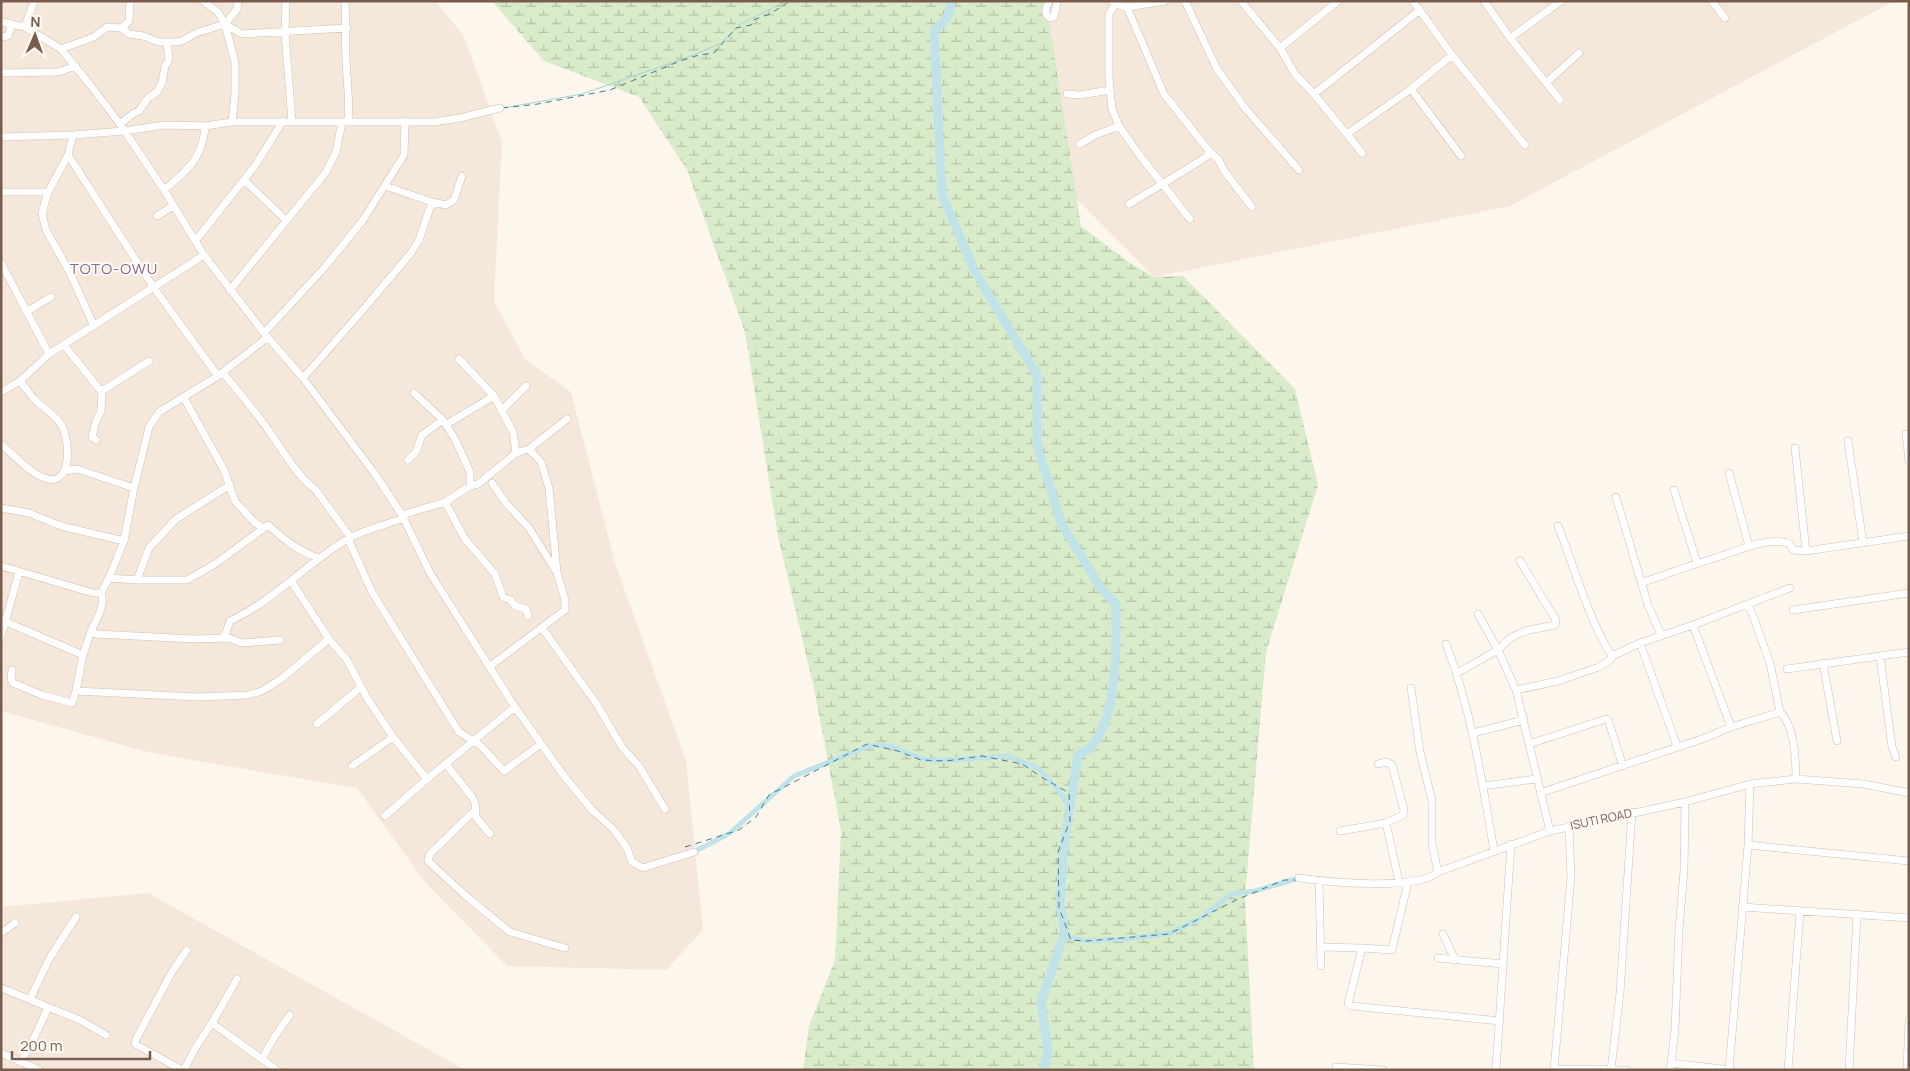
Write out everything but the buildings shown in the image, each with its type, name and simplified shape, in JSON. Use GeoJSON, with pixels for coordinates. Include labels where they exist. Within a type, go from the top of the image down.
{"type":"FeatureCollection","features":[{"type":"Feature","properties":{"kind":"street"},"geometry":{"type":"LineString","coordinates":[[24,27],[34,1]]}},
{"type":"Feature","properties":{"kind":"street"},"geometry":{"type":"LineString","coordinates":[[122,28],[129,21],[130,1]]}},
{"type":"Feature","properties":{"kind":"street"},"geometry":{"type":"LineString","coordinates":[[203,1],[218,12],[225,24],[234,62],[235,94],[232,122]]}},
{"type":"Feature","properties":{"kind":"street"},"geometry":{"type":"LineString","coordinates":[[61,49],[94,38],[106,28],[122,28],[129,34],[143,36],[159,42],[182,41],[196,33],[225,24],[237,9],[238,1]]}},
{"type":"Feature","properties":{"kind":"street"},"geometry":{"type":"LineString","coordinates":[[286,1],[285,33],[292,122]]}},
{"type":"Feature","properties":{"kind":"street"},"geometry":{"type":"LineString","coordinates":[[230,290],[326,172],[336,152],[350,104],[346,60],[347,28],[345,1]]}},
{"type":"Feature","properties":{"kind":"street"},"geometry":{"type":"LineString","coordinates":[[1049,1],[1046,14],[1050,18],[1054,17],[1057,1]]}},
{"type":"Feature","properties":{"kind":"street"},"geometry":{"type":"LineString","coordinates":[[1165,1],[1127,7],[1115,2],[1109,14],[1112,109],[1119,126],[1190,219]]}},
{"type":"Feature","properties":{"kind":"street"},"geometry":{"type":"LineString","coordinates":[[1185,1],[1217,69],[1245,108],[1299,170]]}},
{"type":"Feature","properties":{"kind":"street"},"geometry":{"type":"LineString","coordinates":[[1240,1],[1280,48],[1295,74],[1362,152]]}},
{"type":"Feature","properties":{"kind":"street"},"geometry":{"type":"LineString","coordinates":[[1280,48],[1338,1]]}},
{"type":"Feature","properties":{"kind":"street"},"geometry":{"type":"LineString","coordinates":[[1413,1],[1452,55],[1525,145]]}},
{"type":"Feature","properties":{"kind":"street"},"geometry":{"type":"LineString","coordinates":[[1484,1],[1510,38],[1560,100]]}},
{"type":"Feature","properties":{"kind":"street"},"geometry":{"type":"LineString","coordinates":[[1510,38],[1560,1]]}},
{"type":"Feature","properties":{"kind":"street"},"geometry":{"type":"LineString","coordinates":[[1712,1],[1725,18]]}},
{"type":"Feature","properties":{"kind":"street"},"geometry":{"type":"LineString","coordinates":[[1127,7],[1164,94],[1210,152],[1218,159],[1252,207]]}},
{"type":"Feature","properties":{"kind":"street"},"geometry":{"type":"LineString","coordinates":[[1314,94],[1420,10]]}},
{"type":"Feature","properties":{"kind":"street"},"geometry":{"type":"LineString","coordinates":[[1,22],[24,27],[61,49],[120,124],[204,255],[266,335],[303,378],[376,474],[403,516],[430,573],[515,707],[592,810],[614,830],[627,848],[631,860],[643,868],[694,852]]}},
{"type":"Feature","properties":{"kind":"street"},"geometry":{"type":"LineString","coordinates":[[1,37],[8,36],[12,24]]}},
{"type":"Feature","properties":{"kind":"street"},"geometry":{"type":"LineString","coordinates":[[225,24],[242,34],[347,28]]}},
{"type":"Feature","properties":{"kind":"street"},"geometry":{"type":"LineString","coordinates":[[120,124],[139,111],[162,83],[165,66],[169,60],[167,42]]}},
{"type":"Feature","properties":{"kind":"street"},"geometry":{"type":"LineString","coordinates":[[1546,83],[1579,53]]}},
{"type":"Feature","properties":{"kind":"street"},"geometry":{"type":"LineString","coordinates":[[1347,134],[1410,89],[1452,55]]}},
{"type":"Feature","properties":{"kind":"street"},"geometry":{"type":"LineString","coordinates":[[1,73],[58,72],[76,66]]}},
{"type":"Feature","properties":{"kind":"street"},"geometry":{"type":"LineString","coordinates":[[1410,89],[1461,156]]}},
{"type":"Feature","properties":{"kind":"street"},"geometry":{"type":"LineString","coordinates":[[1067,94],[1110,90]]}},
{"type":"Feature","properties":{"kind":"street"},"geometry":{"type":"LineString","coordinates":[[1,137],[73,135],[124,131],[165,125],[205,126],[232,122],[433,122],[460,118],[500,108]]}},
{"type":"Feature","properties":{"kind":"street"},"geometry":{"type":"LineString","coordinates":[[12,670],[11,679],[13,683],[42,695],[72,704],[83,654],[102,606],[103,597],[101,593],[110,578],[124,541],[134,488],[153,420],[159,412],[220,375],[266,335],[324,268],[363,220],[404,155],[405,121]]}},
{"type":"Feature","properties":{"kind":"street"},"geometry":{"type":"LineString","coordinates":[[196,240],[244,180],[283,122]]}},
{"type":"Feature","properties":{"kind":"street"},"geometry":{"type":"LineString","coordinates":[[164,190],[182,176],[197,158],[202,148],[205,126]]}},
{"type":"Feature","properties":{"kind":"street"},"geometry":{"type":"LineString","coordinates":[[1080,144],[1095,135],[1119,126]]}},
{"type":"Feature","properties":{"kind":"street"},"geometry":{"type":"LineString","coordinates":[[73,135],[68,155],[48,192],[42,213],[46,230],[70,273],[94,326]]}},
{"type":"Feature","properties":{"kind":"street"},"geometry":{"type":"LineString","coordinates":[[1128,204],[1206,157],[1210,152]]}},
{"type":"Feature","properties":{"kind":"street"},"geometry":{"type":"LineString","coordinates":[[68,155],[154,288],[220,375],[246,398],[288,458],[315,489],[350,538],[372,592],[459,732],[480,745],[504,771],[541,744]]}},
{"type":"Feature","properties":{"kind":"street"},"geometry":{"type":"LineString","coordinates":[[385,186],[446,205],[454,200],[462,176]]}},
{"type":"Feature","properties":{"kind":"street"},"geometry":{"type":"LineString","coordinates":[[244,180],[286,220]]}},
{"type":"Feature","properties":{"kind":"street"},"geometry":{"type":"LineString","coordinates":[[1,192],[48,192]]}},
{"type":"Feature","properties":{"kind":"street"},"geometry":{"type":"LineString","coordinates":[[303,378],[411,252],[419,240],[432,202]]}},
{"type":"Feature","properties":{"kind":"street"},"geometry":{"type":"LineString","coordinates":[[157,216],[173,206]]}},
{"type":"Feature","properties":{"kind":"street"},"geometry":{"type":"LineString","coordinates":[[2,388],[20,381],[49,354],[204,255]]}},
{"type":"Feature","properties":{"kind":"street"},"geometry":{"type":"LineString","coordinates":[[1,263],[49,354]]}},
{"type":"Feature","properties":{"kind":"street"},"geometry":{"type":"LineString","coordinates":[[26,312],[51,297]]}},
{"type":"Feature","properties":{"kind":"street"},"geometry":{"type":"LineString","coordinates":[[64,345],[100,390],[102,390]]}},
{"type":"Feature","properties":{"kind":"street"},"geometry":{"type":"LineString","coordinates":[[459,359],[494,396],[513,432],[516,453]]}},
{"type":"Feature","properties":{"kind":"street"},"geometry":{"type":"LineString","coordinates":[[102,390],[150,361]]}},
{"type":"Feature","properties":{"kind":"street"},"geometry":{"type":"LineString","coordinates":[[1,444],[32,471],[50,479],[56,478],[64,471],[69,459],[66,436],[61,425],[35,400],[20,381]]}},
{"type":"Feature","properties":{"kind":"street"},"geometry":{"type":"LineString","coordinates":[[502,410],[526,386]]}},
{"type":"Feature","properties":{"kind":"street"},"geometry":{"type":"LineString","coordinates":[[96,440],[92,437],[96,421],[102,411],[102,390]]}},
{"type":"Feature","properties":{"kind":"street"},"geometry":{"type":"LineString","coordinates":[[414,393],[445,422],[470,472],[470,486]]}},
{"type":"Feature","properties":{"kind":"street"},"geometry":{"type":"LineString","coordinates":[[408,460],[416,452],[422,435],[494,396]]}},
{"type":"Feature","properties":{"kind":"street"},"geometry":{"type":"LineString","coordinates":[[184,398],[224,470],[235,501],[254,522],[263,528]]}},
{"type":"Feature","properties":{"kind":"street"},"geometry":{"type":"LineString","coordinates":[[223,638],[230,621],[291,581],[319,558],[350,538],[403,516],[445,502],[470,486],[478,484],[516,453],[529,449],[567,419]]}},
{"type":"Feature","properties":{"kind":"street"},"geometry":{"type":"LineString","coordinates":[[1906,434],[1909,461]]}},
{"type":"Feature","properties":{"kind":"street"},"geometry":{"type":"LineString","coordinates":[[1848,441],[1863,543]]}},
{"type":"Feature","properties":{"kind":"street"},"geometry":{"type":"LineString","coordinates":[[1795,448],[1806,550]]}},
{"type":"Feature","properties":{"kind":"street"},"geometry":{"type":"LineString","coordinates":[[489,667],[565,610],[565,600],[556,572],[549,488],[541,462],[529,449]]}},
{"type":"Feature","properties":{"kind":"street"},"geometry":{"type":"LineString","coordinates":[[69,459],[77,469]]}},
{"type":"Feature","properties":{"kind":"street"},"geometry":{"type":"LineString","coordinates":[[64,471],[77,469],[134,488]]}},
{"type":"Feature","properties":{"kind":"street"},"geometry":{"type":"LineString","coordinates":[[1729,473],[1749,546]]}},
{"type":"Feature","properties":{"kind":"street"},"geometry":{"type":"LineString","coordinates":[[492,483],[506,503],[529,528],[556,572]]}},
{"type":"Feature","properties":{"kind":"street"},"geometry":{"type":"LineString","coordinates":[[137,580],[150,548],[176,519],[230,485]]}},
{"type":"Feature","properties":{"kind":"street"},"geometry":{"type":"LineString","coordinates":[[1674,490],[1697,563]]}},
{"type":"Feature","properties":{"kind":"street"},"geometry":{"type":"LineString","coordinates":[[1616,497],[1648,605],[1661,635]]}},
{"type":"Feature","properties":{"kind":"street"},"geometry":{"type":"LineString","coordinates":[[445,502],[465,539],[495,574],[503,597],[511,600],[515,606],[526,609],[528,616]]}},
{"type":"Feature","properties":{"kind":"street"},"geometry":{"type":"LineString","coordinates":[[1,508],[29,513],[61,526],[124,541]]}},
{"type":"Feature","properties":{"kind":"street"},"geometry":{"type":"LineString","coordinates":[[110,578],[180,580],[193,578],[268,525],[289,543],[309,555],[319,558]]}},
{"type":"Feature","properties":{"kind":"street"},"geometry":{"type":"LineString","coordinates":[[1558,526],[1605,645],[1612,656]]}},
{"type":"Feature","properties":{"kind":"street"},"geometry":{"type":"LineString","coordinates":[[1641,583],[1749,546],[1768,542],[1786,542],[1789,543],[1793,550],[1806,550],[1909,536]]}},
{"type":"Feature","properties":{"kind":"street"},"geometry":{"type":"LineString","coordinates":[[1457,673],[1498,650],[1518,634],[1529,630],[1550,627],[1556,623],[1548,606],[1520,562]]}},
{"type":"Feature","properties":{"kind":"street"},"geometry":{"type":"LineString","coordinates":[[1,566],[101,593]]}},
{"type":"Feature","properties":{"kind":"street"},"geometry":{"type":"LineString","coordinates":[[1,638],[4,621],[19,572]]}},
{"type":"Feature","properties":{"kind":"street"},"geometry":{"type":"LineString","coordinates":[[291,581],[329,639],[347,660],[361,687],[393,737],[427,779]]}},
{"type":"Feature","properties":{"kind":"street"},"geometry":{"type":"LineString","coordinates":[[1516,690],[1558,681],[1600,667],[1610,660],[1612,656],[1640,643],[1750,605],[1790,588]]}},
{"type":"Feature","properties":{"kind":"street"},"geometry":{"type":"LineString","coordinates":[[1793,610],[1909,593]]}},
{"type":"Feature","properties":{"kind":"street"},"geometry":{"type":"LineString","coordinates":[[1750,605],[1770,663],[1780,712],[1785,718],[1792,737],[1796,779]]}},
{"type":"Feature","properties":{"kind":"street"},"geometry":{"type":"LineString","coordinates":[[1478,614],[1498,650],[1516,690],[1550,831]]}},
{"type":"Feature","properties":{"kind":"street"},"geometry":{"type":"LineString","coordinates":[[4,621],[83,654]]}},
{"type":"Feature","properties":{"kind":"street"},"geometry":{"type":"LineString","coordinates":[[1694,625],[1731,727]]}},
{"type":"Feature","properties":{"kind":"street"},"geometry":{"type":"LineString","coordinates":[[542,628],[596,703],[622,747],[639,766],[665,809]]}},
{"type":"Feature","properties":{"kind":"street"},"geometry":{"type":"LineString","coordinates":[[91,631],[96,634],[194,639],[229,638],[242,643],[280,640]]}},
{"type":"Feature","properties":{"kind":"street"},"geometry":{"type":"LineString","coordinates":[[76,691],[197,697],[248,695],[262,691],[282,679],[329,639]]}},
{"type":"Feature","properties":{"kind":"street"},"geometry":{"type":"LineString","coordinates":[[1640,643],[1678,746]]}},
{"type":"Feature","properties":{"kind":"street"},"geometry":{"type":"LineString","coordinates":[[1446,644],[1457,673],[1473,733],[1494,851]]}},
{"type":"Feature","properties":{"kind":"street"},"geometry":{"type":"LineString","coordinates":[[1787,670],[1823,663],[1909,652]]}},
{"type":"Feature","properties":{"kind":"street"},"geometry":{"type":"LineString","coordinates":[[1880,656],[1892,747],[1896,757]]}},
{"type":"Feature","properties":{"kind":"street"},"geometry":{"type":"LineString","coordinates":[[1823,663],[1837,741]]}},
{"type":"Feature","properties":{"kind":"street"},"geometry":{"type":"LineString","coordinates":[[317,724],[361,687]]}},
{"type":"Feature","properties":{"kind":"street"},"geometry":{"type":"LineString","coordinates":[[1411,688],[1420,752],[1432,801],[1432,844],[1438,872]]}},
{"type":"Feature","properties":{"kind":"street"},"geometry":{"type":"LineString","coordinates":[[385,816],[515,707]]}},
{"type":"Feature","properties":{"kind":"street"},"geometry":{"type":"LineString","coordinates":[[1540,793],[1780,712]]}},
{"type":"Feature","properties":{"kind":"street"},"geometry":{"type":"LineString","coordinates":[[1529,744],[1606,719],[1608,720],[1623,766]]}},
{"type":"Feature","properties":{"kind":"street"},"geometry":{"type":"LineString","coordinates":[[1473,733],[1524,720]]}},
{"type":"Feature","properties":{"kind":"street"},"geometry":{"type":"LineString","coordinates":[[352,766],[393,737]]}},
{"type":"Feature","properties":{"kind":"street"},"geometry":{"type":"LineString","coordinates":[[1340,830],[1386,823],[1399,818],[1404,812],[1392,764],[1387,762],[1378,764]]}},
{"type":"Feature","properties":{"kind":"street"},"geometry":{"type":"LineString","coordinates":[[446,764],[472,798],[475,803],[474,811],[476,817],[490,834]]}},
{"type":"Feature","properties":{"kind":"street"},"geometry":{"type":"LineString","coordinates":[[1483,786],[1536,779]]}},
{"type":"Feature","properties":{"kind":"street","name":"ISUTI ROAD"},"geometry":{"type":"LineString","coordinates":[[1300,878],[1357,884],[1408,882],[1433,876],[1438,872],[1550,831],[1685,802],[1750,784],[1796,779],[1864,784],[1909,793]]}},
{"type":"Feature","properties":{"kind":"street"},"geometry":{"type":"LineString","coordinates":[[1685,802],[1684,871],[1671,1066],[1730,1070],[1748,845],[1750,784]]}},
{"type":"Feature","properties":{"kind":"street"},"geometry":{"type":"LineString","coordinates":[[474,811],[430,854],[428,861],[466,896],[510,932],[565,948]]}},
{"type":"Feature","properties":{"kind":"street"},"geometry":{"type":"LineString","coordinates":[[1611,1069],[1620,993],[1632,812]]}},
{"type":"Feature","properties":{"kind":"street"},"geometry":{"type":"LineString","coordinates":[[1386,823],[1399,882]]}},
{"type":"Feature","properties":{"kind":"street"},"geometry":{"type":"LineString","coordinates":[[1569,826],[1571,877],[1554,1069],[1627,1070]]}},
{"type":"Feature","properties":{"kind":"street"},"geometry":{"type":"LineString","coordinates":[[1496,1070],[1511,844]]}},
{"type":"Feature","properties":{"kind":"street"},"geometry":{"type":"LineString","coordinates":[[1748,845],[1909,861]]}},
{"type":"Feature","properties":{"kind":"street"},"geometry":{"type":"LineString","coordinates":[[1319,881],[1321,966]]}},
{"type":"Feature","properties":{"kind":"street"},"geometry":{"type":"LineString","coordinates":[[1320,948],[1392,950],[1408,882]]}},
{"type":"Feature","properties":{"kind":"street"},"geometry":{"type":"LineString","coordinates":[[1742,907],[1909,918]]}},
{"type":"Feature","properties":{"kind":"street"},"geometry":{"type":"LineString","coordinates":[[1788,1070],[1800,911]]}},
{"type":"Feature","properties":{"kind":"street"},"geometry":{"type":"LineString","coordinates":[[1849,1070],[1857,914]]}},
{"type":"Feature","properties":{"kind":"street"},"geometry":{"type":"LineString","coordinates":[[30,999],[49,959],[76,917]]}},
{"type":"Feature","properties":{"kind":"street"},"geometry":{"type":"LineString","coordinates":[[1,933],[15,923]]}},
{"type":"Feature","properties":{"kind":"street"},"geometry":{"type":"LineString","coordinates":[[1443,934],[1455,960]]}},
{"type":"Feature","properties":{"kind":"street"},"geometry":{"type":"LineString","coordinates":[[1362,948],[1348,1004],[1398,1012],[1500,1021]]}},
{"type":"Feature","properties":{"kind":"street"},"geometry":{"type":"LineString","coordinates":[[187,950],[174,970],[135,1044],[183,1070],[237,979]]}},
{"type":"Feature","properties":{"kind":"street"},"geometry":{"type":"LineString","coordinates":[[1438,958],[1504,964]]}},
{"type":"Feature","properties":{"kind":"street"},"geometry":{"type":"LineString","coordinates":[[1,988],[80,1020],[106,1035]]}},
{"type":"Feature","properties":{"kind":"street"},"geometry":{"type":"LineString","coordinates":[[21,1061],[34,1040],[48,1008]]}},
{"type":"Feature","properties":{"kind":"street"},"geometry":{"type":"LineString","coordinates":[[262,1059],[290,1015]]}},
{"type":"Feature","properties":{"kind":"street"},"geometry":{"type":"LineString","coordinates":[[1907,1070],[1909,1021]]}},
{"type":"Feature","properties":{"kind":"street"},"geometry":{"type":"LineString","coordinates":[[212,1023],[277,1070]]}},
{"type":"Feature","properties":{"kind":"street"},"geometry":{"type":"LineString","coordinates":[[1,1053],[39,1070]]}},
{"type":"Feature","properties":{"kind":"street"},"geometry":{"type":"LineString","coordinates":[[1336,1067],[1383,1070]]}},
{"type":"Feature","properties":{"kind":"shaded area"},"geometry":{"type":"Polygon","coordinates":[[[1,1],[435,1],[464,36],[502,142],[494,301],[525,359],[571,392],[615,563],[686,761],[703,930],[666,970],[507,966],[425,882],[357,788],[151,753],[1,711],[1,1]]]}},
{"type":"Feature","properties":{"kind":"shaded area"},"geometry":{"type":"Polygon","coordinates":[[[958,1],[1894,1],[1510,206],[1154,277],[968,90],[958,1]]]}},
{"type":"Feature","properties":{"kind":"shaded area"},"geometry":{"type":"Polygon","coordinates":[[[148,893],[465,1070],[1,1070],[1,907],[148,893]]]}},
{"type":"Feature","properties":{"kind":"green space"},"geometry":{"type":"Polygon","coordinates":[[[492,1],[1046,1],[1081,226],[1130,263],[1154,277],[1183,276],[1295,389],[1318,485],[1266,652],[1245,897],[1254,1070],[803,1070],[809,1026],[835,960],[841,831],[815,693],[778,536],[745,332],[687,170],[639,97],[544,61],[492,1]]]}},
{"type":"Feature","properties":{"kind":"waterway"},"geometry":{"type":"LineString","coordinates":[[503,108],[582,94],[694,55],[721,43],[739,25],[786,1]]}},
{"type":"Feature","properties":{"kind":"waterway"},"geometry":{"type":"LineString","coordinates":[[951,1],[950,10],[946,18],[934,30],[942,195],[975,272],[1037,375],[1037,445],[1061,523],[1100,587],[1116,604],[1114,679],[1111,698],[1107,716],[1100,733],[1091,747],[1078,755],[1064,845],[1060,905],[1065,932],[1041,1001],[1048,1050],[1044,1070]]}},
{"type":"Feature","properties":{"kind":"waterway"},"geometry":{"type":"LineString","coordinates":[[694,852],[730,833],[794,776],[869,746],[889,745],[932,761],[1009,756],[1039,769],[1059,791],[1070,808]]}},
{"type":"Feature","properties":{"kind":"waterway"},"geometry":{"type":"LineString","coordinates":[[1063,937],[1088,941],[1127,939],[1170,933],[1201,918],[1231,894],[1255,891],[1299,878]]}},
{"type":"Feature","properties":{"kind":"ferry route"},"geometry":{"type":"LineString","coordinates":[[502,108],[538,104],[610,90],[680,61],[714,53],[736,28],[751,25],[753,20],[770,14],[790,1]]}},
{"type":"Feature","properties":{"kind":"ferry route"},"geometry":{"type":"LineString","coordinates":[[685,847],[739,830],[756,817],[769,795],[867,744],[898,751],[921,760],[946,761],[982,756],[1022,764],[1069,793],[1070,821],[1058,852],[1059,908],[1071,940],[1086,941],[1169,934],[1236,900],[1284,880],[1298,880]]}},
{"type":"Feature","properties":{"kind":"district","name":"TOTO-OWU"},"geometry":{"type":"Point","coordinates":[114,268]}}]}
